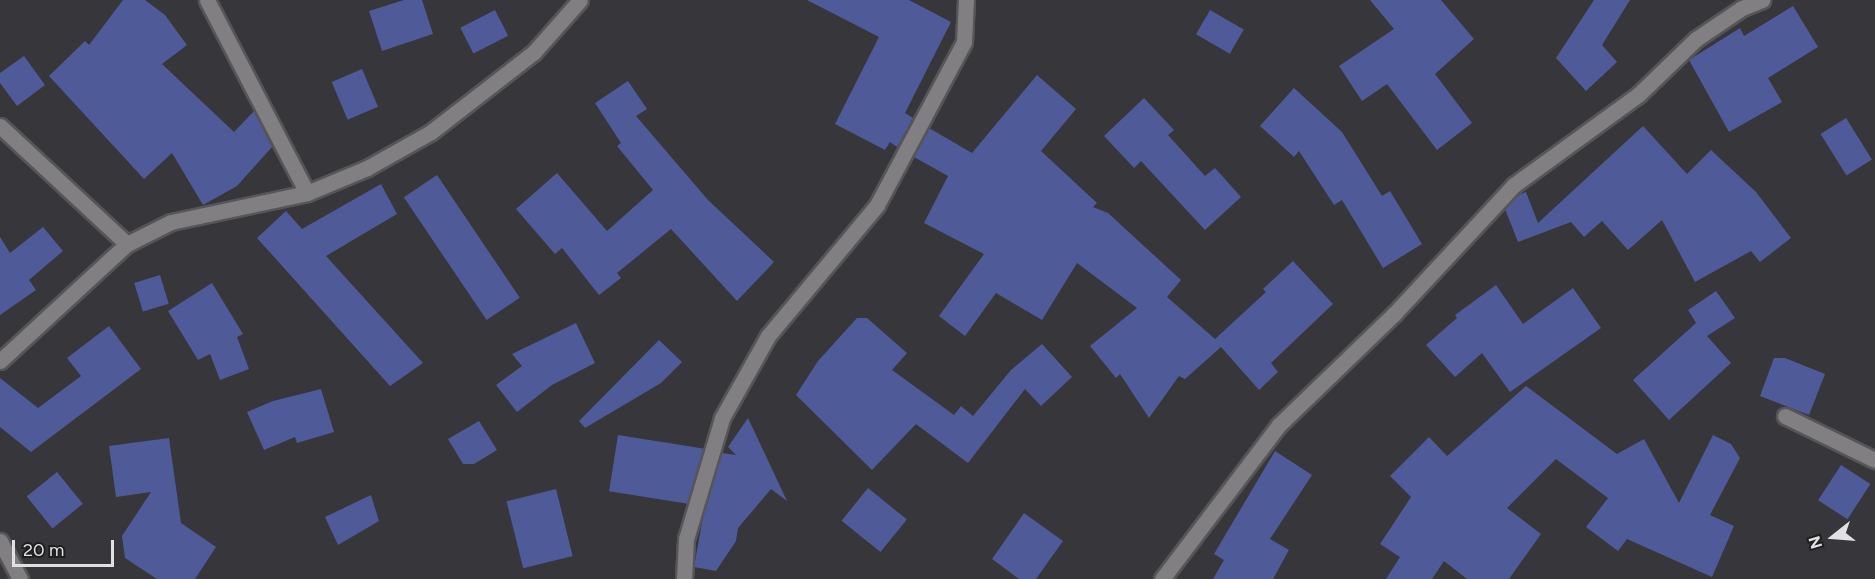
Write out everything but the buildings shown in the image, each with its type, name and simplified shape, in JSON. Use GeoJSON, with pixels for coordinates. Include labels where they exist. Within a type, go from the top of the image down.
{"type":"FeatureCollection","features":[{"type":"Feature","properties":{"kind":"street"},"geometry":{"type":"LineString","coordinates":[[207,0],[307,193]]}},
{"type":"Feature","properties":{"kind":"street"},"geometry":{"type":"LineString","coordinates":[[0,361],[127,244],[171,222],[307,193],[367,168],[431,132],[534,52],[580,0]]}},
{"type":"Feature","properties":{"kind":"street"},"geometry":{"type":"LineString","coordinates":[[684,579],[686,539],[722,418],[768,336],[877,205],[964,42],[966,0]]}},
{"type":"Feature","properties":{"kind":"street"},"geometry":{"type":"LineString","coordinates":[[1162,579],[1280,425],[1394,314],[1514,185],[1638,95],[1696,39],[1762,0]]}},
{"type":"Feature","properties":{"kind":"street"},"geometry":{"type":"LineString","coordinates":[[0,126],[127,244]]}},
{"type":"Feature","properties":{"kind":"street"},"geometry":{"type":"LineString","coordinates":[[1785,416],[1875,460]]}},
{"type":"Feature","properties":{"kind":"street"},"geometry":{"type":"LineString","coordinates":[[0,542],[20,579]]}}]}
